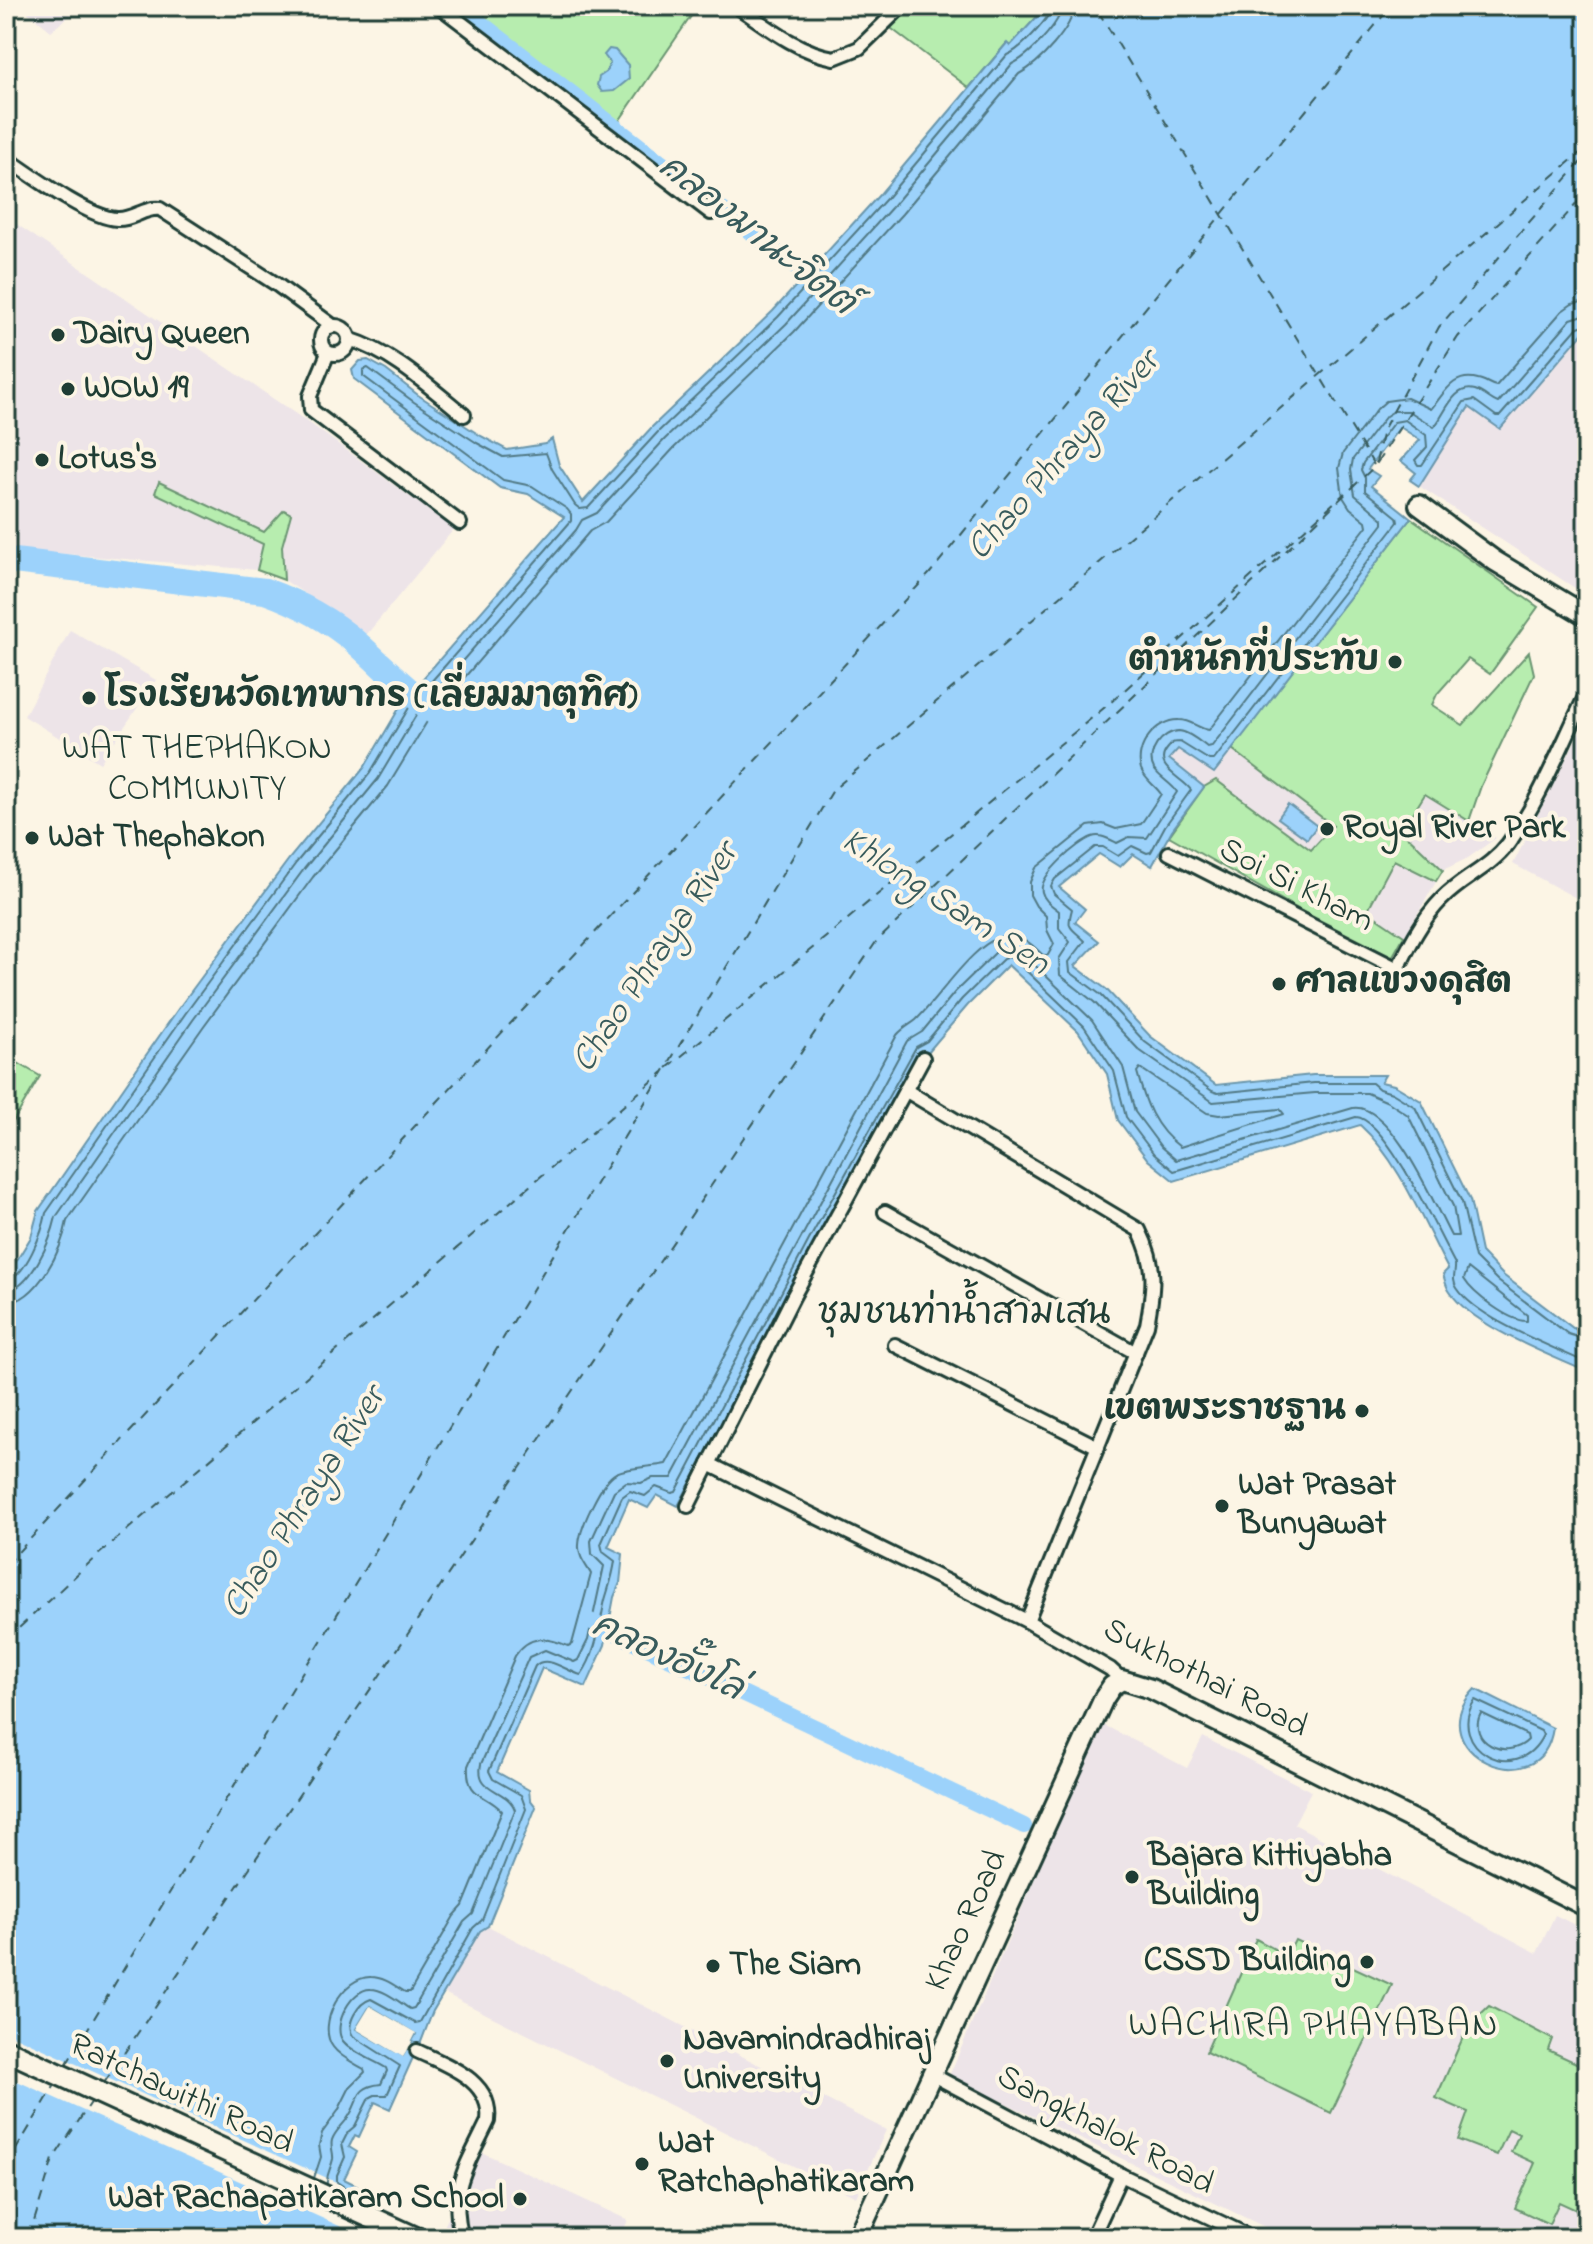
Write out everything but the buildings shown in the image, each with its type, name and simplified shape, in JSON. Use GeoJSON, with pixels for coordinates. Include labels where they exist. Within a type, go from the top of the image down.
{"type":"FeatureCollection","features":[{"type":"Feature","properties":{"kind":"main road","name":"Ratchawithi Road"},"geometry":{"type":"LineString","coordinates":[[6,2050],[416,2238]]}},
{"type":"Feature","properties":{"kind":"street"},"geometry":{"type":"LineString","coordinates":[[439,6],[711,213]]}},
{"type":"Feature","properties":{"kind":"street"},"geometry":{"type":"LineString","coordinates":[[737,6],[806,49],[834,58],[859,48],[902,6]]}},
{"type":"Feature","properties":{"kind":"street"},"geometry":{"type":"LineString","coordinates":[[6,158],[65,198],[109,218],[120,220],[146,209],[160,209],[276,284],[333,326],[341,328],[349,339],[373,346],[391,357],[464,415]]}},
{"type":"Feature","properties":{"kind":"street"},"geometry":{"type":"LineString","coordinates":[[333,326],[325,330],[321,338],[322,346],[328,353],[344,351],[349,339]]}},
{"type":"Feature","properties":{"kind":"street"},"geometry":{"type":"LineString","coordinates":[[328,353],[310,396],[311,410],[460,523]]}},
{"type":"Feature","properties":{"kind":"street"},"geometry":{"type":"LineString","coordinates":[[1419,505],[1495,561],[1587,616]]}},
{"type":"Feature","properties":{"kind":"street","name":"Soi Si Kham"},"geometry":{"type":"LineString","coordinates":[[1389,987],[1426,917],[1445,896],[1495,860],[1509,842],[1538,793],[1587,693]]}},
{"type":"Feature","properties":{"kind":"street","name":"Soi Si Kham"},"geometry":{"type":"LineString","coordinates":[[1169,853],[1398,969]]}},
{"type":"Feature","properties":{"kind":"street"},"geometry":{"type":"LineString","coordinates":[[688,1506],[793,1297],[923,1058]]}},
{"type":"Feature","properties":{"kind":"street"},"geometry":{"type":"LineString","coordinates":[[905,1090],[1139,1230],[1151,1258],[1154,1287],[1147,1325],[1027,1621]]}},
{"type":"Feature","properties":{"kind":"street"},"geometry":{"type":"LineString","coordinates":[[885,1212],[1136,1353]]}},
{"type":"Feature","properties":{"kind":"street"},"geometry":{"type":"LineString","coordinates":[[895,1345],[1098,1447]]}},
{"type":"Feature","properties":{"kind":"street","name":"Sukhothai Road"},"geometry":{"type":"LineString","coordinates":[[709,1464],[1027,1621],[1110,1669],[1122,1680],[1151,1689],[1587,1907]]}},
{"type":"Feature","properties":{"kind":"street","name":"Khao Road"},"geometry":{"type":"LineString","coordinates":[[857,2238],[1104,1698],[1112,1686],[1122,1680]]}},
{"type":"Feature","properties":{"kind":"street"},"geometry":{"type":"LineString","coordinates":[[417,2051],[469,2077],[487,2100],[490,2110],[488,2121],[459,2182],[455,2202],[462,2238]]}},
{"type":"Feature","properties":{"kind":"street","name":"Sangkhalok Road"},"geometry":{"type":"LineString","coordinates":[[931,2074],[1121,2175],[1253,2238]]}},
{"type":"Feature","properties":{"kind":"street"},"geometry":{"type":"LineString","coordinates":[[1092,2238],[1121,2175]]}},
{"type":"Feature","properties":{"kind":"shaded area"},"geometry":{"type":"Polygon","coordinates":[[[20,6],[82,6],[51,31],[20,6]]]}},
{"type":"Feature","properties":{"kind":"shaded area"},"geometry":{"type":"Polygon","coordinates":[[[6,217],[315,427],[454,529],[367,634],[284,580],[257,570],[6,549],[6,217]]]}},
{"type":"Feature","properties":{"kind":"shaded area"},"geometry":{"type":"Polygon","coordinates":[[[1587,328],[1587,596],[1419,486],[1469,407],[1543,377],[1587,328]]]}},
{"type":"Feature","properties":{"kind":"shaded area","name":"โรงเรียนวัดเทพากร (เลี่ยมมาตุทิศ)"},"geometry":{"type":"Polygon","coordinates":[[[70,630],[156,680],[100,763],[24,716],[70,630]]]}},
{"type":"Feature","properties":{"kind":"shaded area","name":"Royal River Park"},"geometry":{"type":"Polygon","coordinates":[[[1270,698],[1496,838],[1468,858],[1443,870],[1390,961],[1169,759],[1178,749],[1214,773],[1270,698]]]}},
{"type":"Feature","properties":{"kind":"shaded area"},"geometry":{"type":"Polygon","coordinates":[[[1587,718],[1587,904],[1513,864],[1587,718]]]}},
{"type":"Feature","properties":{"kind":"shaded area"},"geometry":{"type":"Polygon","coordinates":[[[1102,1724],[1187,1768],[1203,1737],[1311,1791],[1294,1824],[1537,1953],[1555,1915],[1587,1931],[1587,2238],[1288,2238],[949,2076],[1102,1724]]]}},
{"type":"Feature","properties":{"kind":"shaded area","name":"Navamindradhiraj University"},"geometry":{"type":"Polygon","coordinates":[[[488,1926],[886,2130],[856,2197],[444,1993],[480,1931],[488,1926]]]}},
{"type":"Feature","properties":{"kind":"shaded area","name":"Wat Rachapatikaram School"},"geometry":{"type":"Polygon","coordinates":[[[479,2151],[628,2220],[620,2238],[467,2238],[444,2227],[479,2151]]]}},
{"type":"Feature","properties":{"kind":"green space"},"geometry":{"type":"Polygon","coordinates":[[[490,6],[572,6],[588,16],[596,6],[698,6],[617,124],[482,19],[490,6]]]}},
{"type":"Feature","properties":{"kind":"green space"},"geometry":{"type":"Polygon","coordinates":[[[907,6],[1047,6],[1010,46],[1006,44],[969,88],[888,26],[907,6]]]}},
{"type":"Feature","properties":{"kind":"green space"},"geometry":{"type":"Polygon","coordinates":[[[159,482],[264,532],[284,510],[291,514],[282,546],[284,580],[257,570],[263,544],[155,493],[159,482]]]}},
{"type":"Feature","properties":{"kind":"green space"},"geometry":{"type":"Polygon","coordinates":[[[1411,518],[1538,607],[1490,674],[1468,659],[1437,694],[1432,705],[1463,725],[1529,652],[1534,674],[1481,786],[1469,821],[1425,794],[1402,831],[1443,870],[1436,881],[1394,860],[1367,911],[1404,936],[1390,961],[1169,836],[1204,787],[1216,780],[1311,850],[1333,826],[1232,749],[1411,518]]]}},
{"type":"Feature","properties":{"kind":"green space"},"geometry":{"type":"Polygon","coordinates":[[[6,1056],[40,1076],[6,1134],[6,1056]]]}},
{"type":"Feature","properties":{"kind":"green space"},"geometry":{"type":"Polygon","coordinates":[[[1256,1939],[1287,1956],[1295,1940],[1392,1985],[1331,2113],[1206,2052],[1256,1939]]]}},
{"type":"Feature","properties":{"kind":"green space"},"geometry":{"type":"Polygon","coordinates":[[[1489,2006],[1552,2039],[1548,2050],[1587,2068],[1587,2215],[1559,2202],[1549,2224],[1515,2208],[1535,2163],[1511,2152],[1519,2134],[1509,2129],[1497,2155],[1458,2140],[1468,2112],[1436,2098],[1468,2026],[1489,2006]]]}},
{"type":"Feature","properties":{"kind":"water"},"geometry":{"type":"Polygon","coordinates":[[[1047,6],[1587,6],[1587,328],[1500,429],[1469,407],[1419,486],[1410,480],[1416,473],[1401,461],[1420,440],[1400,427],[1368,469],[1379,476],[1371,486],[1411,518],[1214,773],[1178,749],[1169,759],[1204,787],[1172,830],[1152,866],[1133,854],[1120,867],[1099,854],[1059,887],[1085,909],[1075,922],[1099,941],[1075,966],[1106,989],[1150,1036],[1216,1085],[1313,1075],[1385,1075],[1381,1082],[1394,1085],[1421,1101],[1470,1200],[1481,1252],[1503,1275],[1573,1328],[1587,1333],[1587,1372],[1493,1328],[1461,1305],[1448,1288],[1443,1274],[1448,1269],[1409,1192],[1387,1156],[1360,1125],[1174,1181],[1148,1160],[1118,1120],[1107,1074],[1078,1031],[1008,965],[928,1052],[923,1050],[816,1244],[678,1506],[657,1495],[648,1508],[629,1499],[608,1547],[623,1554],[620,1583],[614,1597],[605,1645],[586,1687],[542,1668],[497,1772],[529,1790],[530,1799],[536,1807],[488,1926],[480,1931],[433,2011],[419,2047],[411,2043],[416,2034],[370,2006],[356,2029],[403,2056],[408,2048],[415,2053],[390,2109],[375,2102],[359,2137],[355,2135],[349,2147],[357,2152],[344,2179],[378,2196],[362,2238],[6,2238],[6,1278],[31,1237],[38,1211],[178,1009],[289,859],[364,768],[404,700],[564,517],[528,494],[500,488],[354,379],[352,370],[360,361],[368,360],[507,450],[545,444],[552,439],[559,465],[583,502],[652,427],[773,311],[880,194],[1007,43],[1010,46],[1047,6]]]}},
{"type":"Feature","properties":{"kind":"water"},"geometry":{"type":"Polygon","coordinates":[[[609,49],[615,50],[628,65],[629,79],[614,91],[602,92],[597,85],[610,63],[604,55],[609,49]]]}},
{"type":"Feature","properties":{"kind":"water"},"geometry":{"type":"Polygon","coordinates":[[[1288,804],[1317,826],[1307,839],[1278,818],[1288,804]]]}},
{"type":"Feature","properties":{"kind":"water"},"geometry":{"type":"Polygon","coordinates":[[[1475,1689],[1553,1728],[1544,1752],[1527,1765],[1507,1768],[1487,1762],[1470,1750],[1460,1732],[1461,1712],[1475,1689]]]}},
{"type":"Feature","properties":{"kind":"pier"},"geometry":{"type":"Polygon","coordinates":[[[370,2006],[416,2033],[411,2043],[419,2047],[415,2053],[408,2049],[403,2057],[356,2029],[370,2006]],[[371,2012],[362,2028],[402,2051],[411,2034],[371,2012]]]}},
{"type":"Feature","properties":{"kind":"pier"},"geometry":{"type":"Polygon","coordinates":[[[6,2032],[380,2202],[366,2238],[6,2076],[6,2032]]]}},
{"type":"Feature","properties":{"kind":"waterway","name":"คลองมานะจิตต์"},"geometry":{"type":"LineString","coordinates":[[459,6],[822,287]]}},
{"type":"Feature","properties":{"kind":"waterway"},"geometry":{"type":"LineString","coordinates":[[6,560],[265,591],[302,607],[336,627],[439,715]]}},
{"type":"Feature","properties":{"kind":"waterway","name":"คลองอั๊งโล่"},"geometry":{"type":"LineString","coordinates":[[588,1620],[1024,1826]]}},
{"type":"Feature","properties":{"kind":"ferry route"},"geometry":{"type":"LineString","coordinates":[[6,1565],[930,573],[1391,6]]}},
{"type":"Feature","properties":{"kind":"ferry route"},"geometry":{"type":"LineString","coordinates":[[1098,11],[1374,465]]}},
{"type":"Feature","properties":{"kind":"ferry route"},"geometry":{"type":"LineString","coordinates":[[66,2065],[833,790],[1587,147]]}},
{"type":"Feature","properties":{"kind":"ferry route"},"geometry":{"type":"LineString","coordinates":[[1376,463],[1383,430],[1439,327],[1587,155]]}},
{"type":"Feature","properties":{"kind":"ferry route"},"geometry":{"type":"LineString","coordinates":[[104,2083],[876,942],[1375,466],[1458,337],[1587,192]]}},
{"type":"Feature","properties":{"kind":"ferry route"},"geometry":{"type":"LineString","coordinates":[[667,1068],[1110,703],[1345,493]]}},
{"type":"Feature","properties":{"kind":"ferry route"},"geometry":{"type":"LineString","coordinates":[[6,1640],[99,1554],[663,1072]]}},
{"type":"Feature","properties":{"kind":"ferry route"},"geometry":{"type":"LineString","coordinates":[[6,2166],[55,2085]]}},
{"type":"Feature","properties":{"kind":"ferry route"},"geometry":{"type":"LineString","coordinates":[[29,2238],[53,2159],[94,2098]]}},
{"type":"Feature","properties":{"kind":"place","name":"Dairy Queen"},"geometry":{"type":"Point","coordinates":[58,335]}},
{"type":"Feature","properties":{"kind":"place","name":"WOW 19"},"geometry":{"type":"Point","coordinates":[68,389]}},
{"type":"Feature","properties":{"kind":"place","name":"Lotus's"},"geometry":{"type":"Point","coordinates":[42,460]}},
{"type":"Feature","properties":{"kind":"place","name":"ตำหนักที่ประทับ"},"geometry":{"type":"Point","coordinates":[1395,662]}},
{"type":"Feature","properties":{"kind":"place","name":"โรงเรียนวัดเทพากร (เลี่ยมมาตุทิศ)"},"geometry":{"type":"Point","coordinates":[89,698]}},
{"type":"Feature","properties":{"kind":"place","name":"Royal River Park"},"geometry":{"type":"Point","coordinates":[1327,829]}},
{"type":"Feature","properties":{"kind":"place","name":"Wat Thephakon"},"geometry":{"type":"Point","coordinates":[32,838]}},
{"type":"Feature","properties":{"kind":"place","name":"ศาลแขวงดุสิต"},"geometry":{"type":"Point","coordinates":[1279,984]}},
{"type":"Feature","properties":{"kind":"place","name":"เขตพระราชฐาน"},"geometry":{"type":"Point","coordinates":[1362,1411]}},
{"type":"Feature","properties":{"kind":"place","name":"Wat Prasat Bunyawat"},"geometry":{"type":"Point","coordinates":[1222,1506]}},
{"type":"Feature","properties":{"kind":"place","name":"Bajara Kittiyabha Building"},"geometry":{"type":"Point","coordinates":[1132,1877]}},
{"type":"Feature","properties":{"kind":"place","name":"CSSD Building"},"geometry":{"type":"Point","coordinates":[1367,1962]}},
{"type":"Feature","properties":{"kind":"place","name":"The Siam"},"geometry":{"type":"Point","coordinates":[713,1966]}},
{"type":"Feature","properties":{"kind":"place","name":"Navamindradhiraj University"},"geometry":{"type":"Point","coordinates":[667,2061]}},
{"type":"Feature","properties":{"kind":"place","name":"Wat Ratchaphatikaram"},"geometry":{"type":"Point","coordinates":[642,2164]}},
{"type":"Feature","properties":{"kind":"place","name":"Wat Rachapatikaram School"},"geometry":{"type":"Point","coordinates":[520,2199]}},
{"type":"Feature","properties":{"kind":"district","name":"WAT THEPHAKON COMMUNITY"},"geometry":{"type":"Point","coordinates":[197,770]}},
{"type":"Feature","properties":{"kind":"district","name":"ชุมชนท่าน้ำสามเสน"},"geometry":{"type":"Point","coordinates":[964,1314]}},
{"type":"Feature","properties":{"kind":"district","name":"WACHIRA PHAYABAN"},"geometry":{"type":"Point","coordinates":[1314,2026]}},
{"type":"Feature","properties":{"kind":"water label","name":"Chao Phraya River"},"geometry":{"type":"Point","coordinates":[1064,456]}},
{"type":"Feature","properties":{"kind":"water label","name":"Khlong Sam Sen"},"geometry":{"type":"Point","coordinates":[945,903]}},
{"type":"Feature","properties":{"kind":"water label","name":"Chao Phraya River"},"geometry":{"type":"Point","coordinates":[656,958]}},
{"type":"Feature","properties":{"kind":"water label","name":"Chao Phraya River"},"geometry":{"type":"Point","coordinates":[305,1503]}}]}
